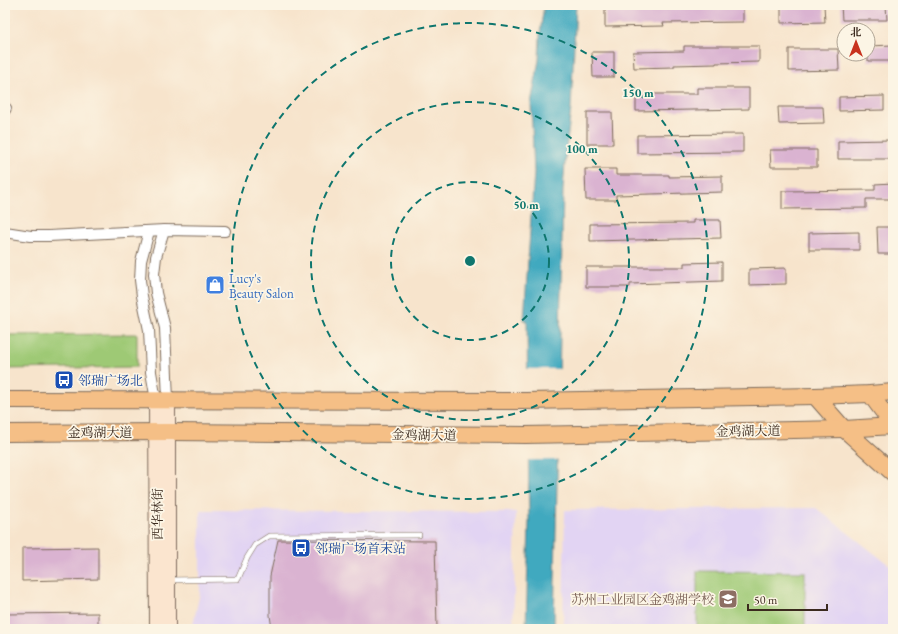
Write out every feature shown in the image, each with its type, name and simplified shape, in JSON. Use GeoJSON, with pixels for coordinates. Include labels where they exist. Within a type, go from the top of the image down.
{"type":"FeatureCollection","features":[{"type":"Feature","properties":{"kind":"main road"},"geometry":{"type":"LineString","coordinates":[[5,400],[525,401],[815,396],[893,392]]}},
{"type":"Feature","properties":{"kind":"main road","name":"金鸡湖大道"},"geometry":{"type":"LineString","coordinates":[[870,394],[893,425]]}},
{"type":"Feature","properties":{"kind":"main road"},"geometry":{"type":"LineString","coordinates":[[815,396],[844,430],[893,474]]}},
{"type":"Feature","properties":{"kind":"main road","name":"金鸡湖大道"},"geometry":{"type":"LineString","coordinates":[[5,433],[162,432],[525,435],[844,430],[893,425]]}},
{"type":"Feature","properties":{"kind":"street"},"geometry":{"type":"LineString","coordinates":[[162,400],[165,328],[156,293],[154,274],[156,257],[164,230]]}},
{"type":"Feature","properties":{"kind":"street"},"geometry":{"type":"LineString","coordinates":[[5,232],[31,236],[49,236],[164,230],[225,231]]}},
{"type":"Feature","properties":{"kind":"street"},"geometry":{"type":"LineString","coordinates":[[149,231],[141,261],[140,280],[149,330],[151,372],[162,400]]}},
{"type":"Feature","properties":{"kind":"street","name":"西华林街"},"geometry":{"type":"LineString","coordinates":[[162,400],[163,580],[168,629]]}},
{"type":"Feature","properties":{"kind":"street","name":"西华林街"},"geometry":{"type":"LineString","coordinates":[[157,629],[163,580]]}},
{"type":"Feature","properties":{"kind":"lane"},"geometry":{"type":"LineString","coordinates":[[163,580],[238,579],[247,558],[255,545],[269,536],[419,535]]}},
{"type":"Feature","properties":{"kind":"shaded area","name":"苏州工业园区金鸡湖学校"},"geometry":{"type":"Polygon","coordinates":[[[816,508],[893,568],[893,629],[563,629],[565,510],[816,508]]]}},
{"type":"Feature","properties":{"kind":"shaded area"},"geometry":{"type":"Polygon","coordinates":[[[200,510],[516,512],[513,629],[192,629],[200,593],[200,510]]]}},
{"type":"Feature","properties":{"kind":"green space"},"geometry":{"type":"Polygon","coordinates":[[[137,334],[137,367],[5,369],[5,335],[137,334]]]}},
{"type":"Feature","properties":{"kind":"green space"},"geometry":{"type":"Polygon","coordinates":[[[697,571],[805,572],[805,629],[697,629],[697,571]]]}},
{"type":"Feature","properties":{"kind":"water"},"geometry":{"type":"Polygon","coordinates":[[[544,5],[576,5],[571,109],[563,190],[554,629],[526,629],[529,521],[527,320],[524,320],[534,172],[531,103],[539,60],[540,33],[544,5]]]}},
{"type":"Feature","properties":{"kind":"pier"},"geometry":{"type":"Polygon","coordinates":[[[525,369],[561,369],[559,460],[526,460],[525,369]]]}},
{"type":"Feature","properties":{"kind":"building"},"geometry":{"type":"Polygon","coordinates":[[[743,5],[743,22],[663,23],[664,26],[605,27],[605,7],[743,5]]]}},
{"type":"Feature","properties":{"kind":"building"},"geometry":{"type":"Polygon","coordinates":[[[824,5],[825,22],[781,23],[781,6],[824,5]]]}},
{"type":"Feature","properties":{"kind":"building"},"geometry":{"type":"Polygon","coordinates":[[[841,5],[886,5],[887,20],[842,20],[841,5]]]}},
{"type":"Feature","properties":{"kind":"building"},"geometry":{"type":"Polygon","coordinates":[[[893,45],[893,61],[876,61],[876,46],[893,45]]]}},
{"type":"Feature","properties":{"kind":"building"},"geometry":{"type":"Polygon","coordinates":[[[684,46],[759,46],[759,62],[634,68],[633,52],[684,51],[684,46]]]}},
{"type":"Feature","properties":{"kind":"building"},"geometry":{"type":"Polygon","coordinates":[[[789,49],[836,49],[836,62],[839,62],[839,70],[789,71],[789,49]]]}},
{"type":"Feature","properties":{"kind":"building"},"geometry":{"type":"Polygon","coordinates":[[[592,52],[614,52],[614,77],[593,77],[592,52]]]}},
{"type":"Feature","properties":{"kind":"building"},"geometry":{"type":"Polygon","coordinates":[[[697,88],[749,88],[749,109],[636,111],[636,94],[697,94],[697,88]]]}},
{"type":"Feature","properties":{"kind":"building"},"geometry":{"type":"Polygon","coordinates":[[[884,96],[884,110],[839,111],[839,97],[884,96]]]}},
{"type":"Feature","properties":{"kind":"building"},"geometry":{"type":"Polygon","coordinates":[[[778,107],[823,107],[824,123],[779,124],[778,107]]]}},
{"type":"Feature","properties":{"kind":"building"},"geometry":{"type":"Polygon","coordinates":[[[587,112],[612,112],[613,144],[587,144],[587,112]]]}},
{"type":"Feature","properties":{"kind":"building"},"geometry":{"type":"Polygon","coordinates":[[[743,134],[743,152],[637,153],[637,135],[743,134]]]}},
{"type":"Feature","properties":{"kind":"building"},"geometry":{"type":"Polygon","coordinates":[[[890,140],[890,159],[838,159],[838,141],[890,140]]]}},
{"type":"Feature","properties":{"kind":"building"},"geometry":{"type":"Polygon","coordinates":[[[770,150],[817,150],[817,167],[771,167],[770,150]]]}},
{"type":"Feature","properties":{"kind":"building"},"geometry":{"type":"Polygon","coordinates":[[[585,169],[616,169],[616,175],[669,175],[669,177],[722,176],[722,192],[616,195],[616,200],[586,200],[585,169]]]}},
{"type":"Feature","properties":{"kind":"building"},"geometry":{"type":"Polygon","coordinates":[[[893,183],[893,199],[866,199],[866,208],[782,209],[782,191],[875,190],[875,184],[893,183]]]}},
{"type":"Feature","properties":{"kind":"building"},"geometry":{"type":"Polygon","coordinates":[[[693,220],[720,220],[721,238],[590,241],[590,224],[693,223],[693,220]]]}},
{"type":"Feature","properties":{"kind":"building"},"geometry":{"type":"Polygon","coordinates":[[[877,227],[893,227],[893,254],[878,254],[877,227]]]}},
{"type":"Feature","properties":{"kind":"building"},"geometry":{"type":"Polygon","coordinates":[[[859,232],[859,250],[809,250],[809,233],[859,232]]]}},
{"type":"Feature","properties":{"kind":"building"},"geometry":{"type":"Polygon","coordinates":[[[722,262],[722,281],[630,284],[630,287],[586,287],[586,267],[684,267],[684,263],[722,262]]]}},
{"type":"Feature","properties":{"kind":"building"},"geometry":{"type":"Polygon","coordinates":[[[786,268],[786,284],[749,285],[749,269],[786,268]]]}},
{"type":"Feature","properties":{"kind":"building"},"geometry":{"type":"Polygon","coordinates":[[[278,540],[435,541],[437,629],[272,629],[270,615],[270,576],[278,540]]]}},
{"type":"Feature","properties":{"kind":"building"},"geometry":{"type":"Polygon","coordinates":[[[98,547],[98,579],[22,581],[22,548],[98,547]]]}},
{"type":"Feature","properties":{"kind":"building"},"geometry":{"type":"Polygon","coordinates":[[[98,613],[98,629],[5,629],[5,614],[98,613]]]}},
{"type":"Feature","properties":{"kind":"place","name":"Lucy's Beauty Salon"},"geometry":{"type":"Point","coordinates":[215,285]}},
{"type":"Feature","properties":{"kind":"place","name":"邻瑞广场北"},"geometry":{"type":"Point","coordinates":[64,380]}},
{"type":"Feature","properties":{"kind":"place","name":"邻瑞广场首末站"},"geometry":{"type":"Point","coordinates":[301,548]}},
{"type":"Feature","properties":{"kind":"place","name":"苏州工业园区金鸡湖学校"},"geometry":{"type":"Point","coordinates":[728,599]}}]}
